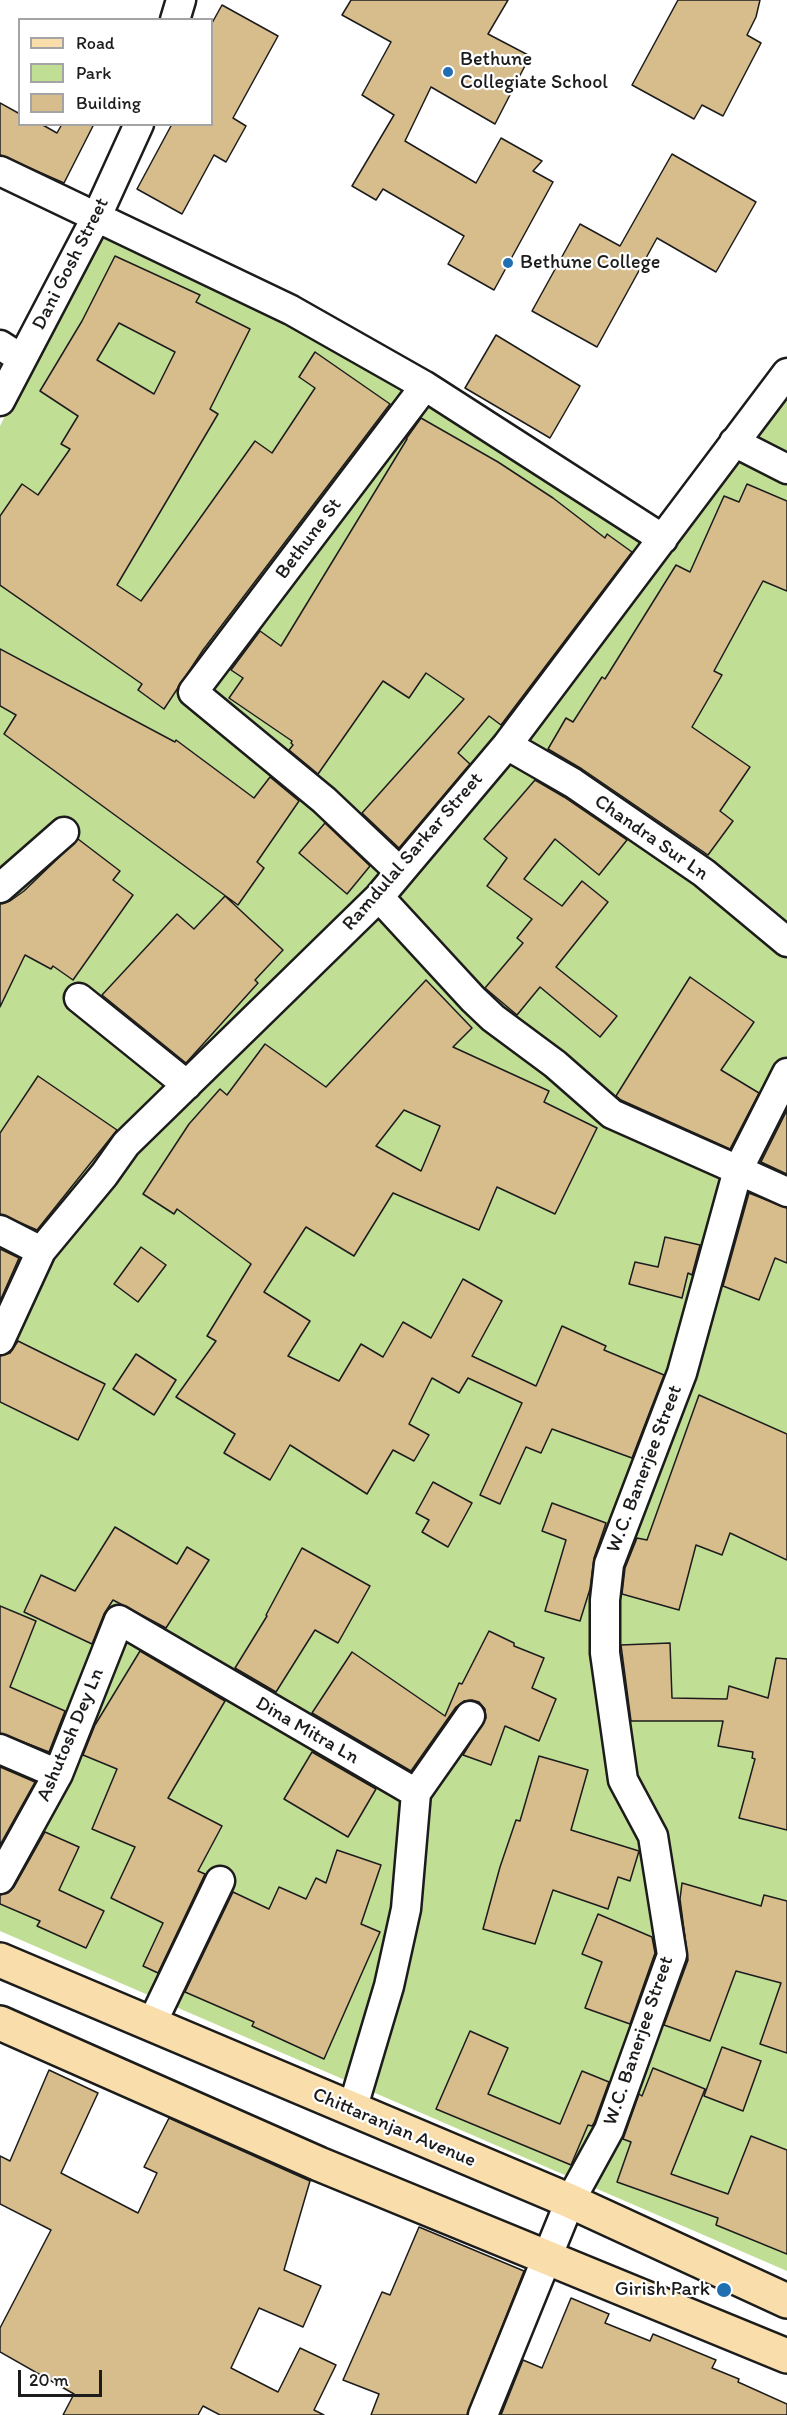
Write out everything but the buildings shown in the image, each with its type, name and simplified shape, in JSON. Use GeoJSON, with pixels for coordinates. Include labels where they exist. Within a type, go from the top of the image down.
{"type":"FeatureCollection","features":[{"type":"Feature","properties":{"kind":"main road","name":"Chittaranjan Avenue"},"geometry":{"type":"LineString","coordinates":[[0,1960],[570,2201],[787,2301]]}},
{"type":"Feature","properties":{"kind":"main road"},"geometry":{"type":"LineString","coordinates":[[0,2023],[319,2164],[787,2356]]}},
{"type":"Feature","properties":{"kind":"street"},"geometry":{"type":"LineString","coordinates":[[176,18],[181,0]]}},
{"type":"Feature","properties":{"kind":"street","name":"Dani Gosh Street"},"geometry":{"type":"LineString","coordinates":[[0,401],[11,352],[97,216],[138,126]]}},
{"type":"Feature","properties":{"kind":"street"},"geometry":{"type":"LineString","coordinates":[[0,171],[291,310],[424,386],[663,539]]}},
{"type":"Feature","properties":{"kind":"street","name":"Ramdulal Sarkar Street"},"geometry":{"type":"LineString","coordinates":[[0,1340],[41,1251],[104,1175],[126,1144],[379,897],[507,745],[787,373]]}},
{"type":"Feature","properties":{"kind":"street","name":"Bethune St"},"geometry":{"type":"LineString","coordinates":[[399,871],[324,800],[193,692],[424,386]]}},
{"type":"Feature","properties":{"kind":"street"},"geometry":{"type":"LineString","coordinates":[[734,442],[787,469]]}},
{"type":"Feature","properties":{"kind":"street","name":"Chandra Sur Ln"},"geometry":{"type":"LineString","coordinates":[[507,745],[573,783],[704,873],[787,942]]}},
{"type":"Feature","properties":{"kind":"street"},"geometry":{"type":"LineString","coordinates":[[0,888],[64,832]]}},
{"type":"Feature","properties":{"kind":"street"},"geometry":{"type":"LineString","coordinates":[[379,897],[473,999],[494,1018],[555,1064],[612,1114],[787,1192]]}},
{"type":"Feature","properties":{"kind":"street"},"geometry":{"type":"LineString","coordinates":[[79,998],[187,1085]]}},
{"type":"Feature","properties":{"kind":"street","name":"W.C. Banerjee Street"},"geometry":{"type":"LineString","coordinates":[[483,2415],[570,2201],[609,2130],[672,1955],[653,1836],[623,1780],[604,1653],[605,1600],[609,1564],[682,1373],[738,1170],[787,1073]]}},
{"type":"Feature","properties":{"kind":"street"},"geometry":{"type":"LineString","coordinates":[[0,1230],[41,1251]]}},
{"type":"Feature","properties":{"kind":"street","name":"Ashutosh Dey Ln"},"geometry":{"type":"LineString","coordinates":[[0,1879],[58,1774],[118,1620]]}},
{"type":"Feature","properties":{"kind":"street","name":"Dina Mitra Ln"},"geometry":{"type":"LineString","coordinates":[[118,1620],[416,1793]]}},
{"type":"Feature","properties":{"kind":"street"},"geometry":{"type":"LineString","coordinates":[[352,2110],[389,1986],[406,1909],[416,1793],[470,1716]]}},
{"type":"Feature","properties":{"kind":"street"},"geometry":{"type":"LineString","coordinates":[[0,1749],[58,1774]]}},
{"type":"Feature","properties":{"kind":"street"},"geometry":{"type":"LineString","coordinates":[[151,2025],[220,1881]]}},
{"type":"Feature","properties":{"kind":"green space"},"geometry":{"type":"Polygon","coordinates":[[[102,220],[669,538],[787,388],[787,2271],[0,1931],[0,426],[102,220]]]}},
{"type":"Feature","properties":{"kind":"place","name":"Bethune Collegiate School"},"geometry":{"type":"Point","coordinates":[448,72]}},
{"type":"Feature","properties":{"kind":"place","name":"Bethune College"},"geometry":{"type":"Point","coordinates":[508,263]}},
{"type":"Feature","properties":{"kind":"place","name":"Girish Park"},"geometry":{"type":"Point","coordinates":[724,2290]}}]}
